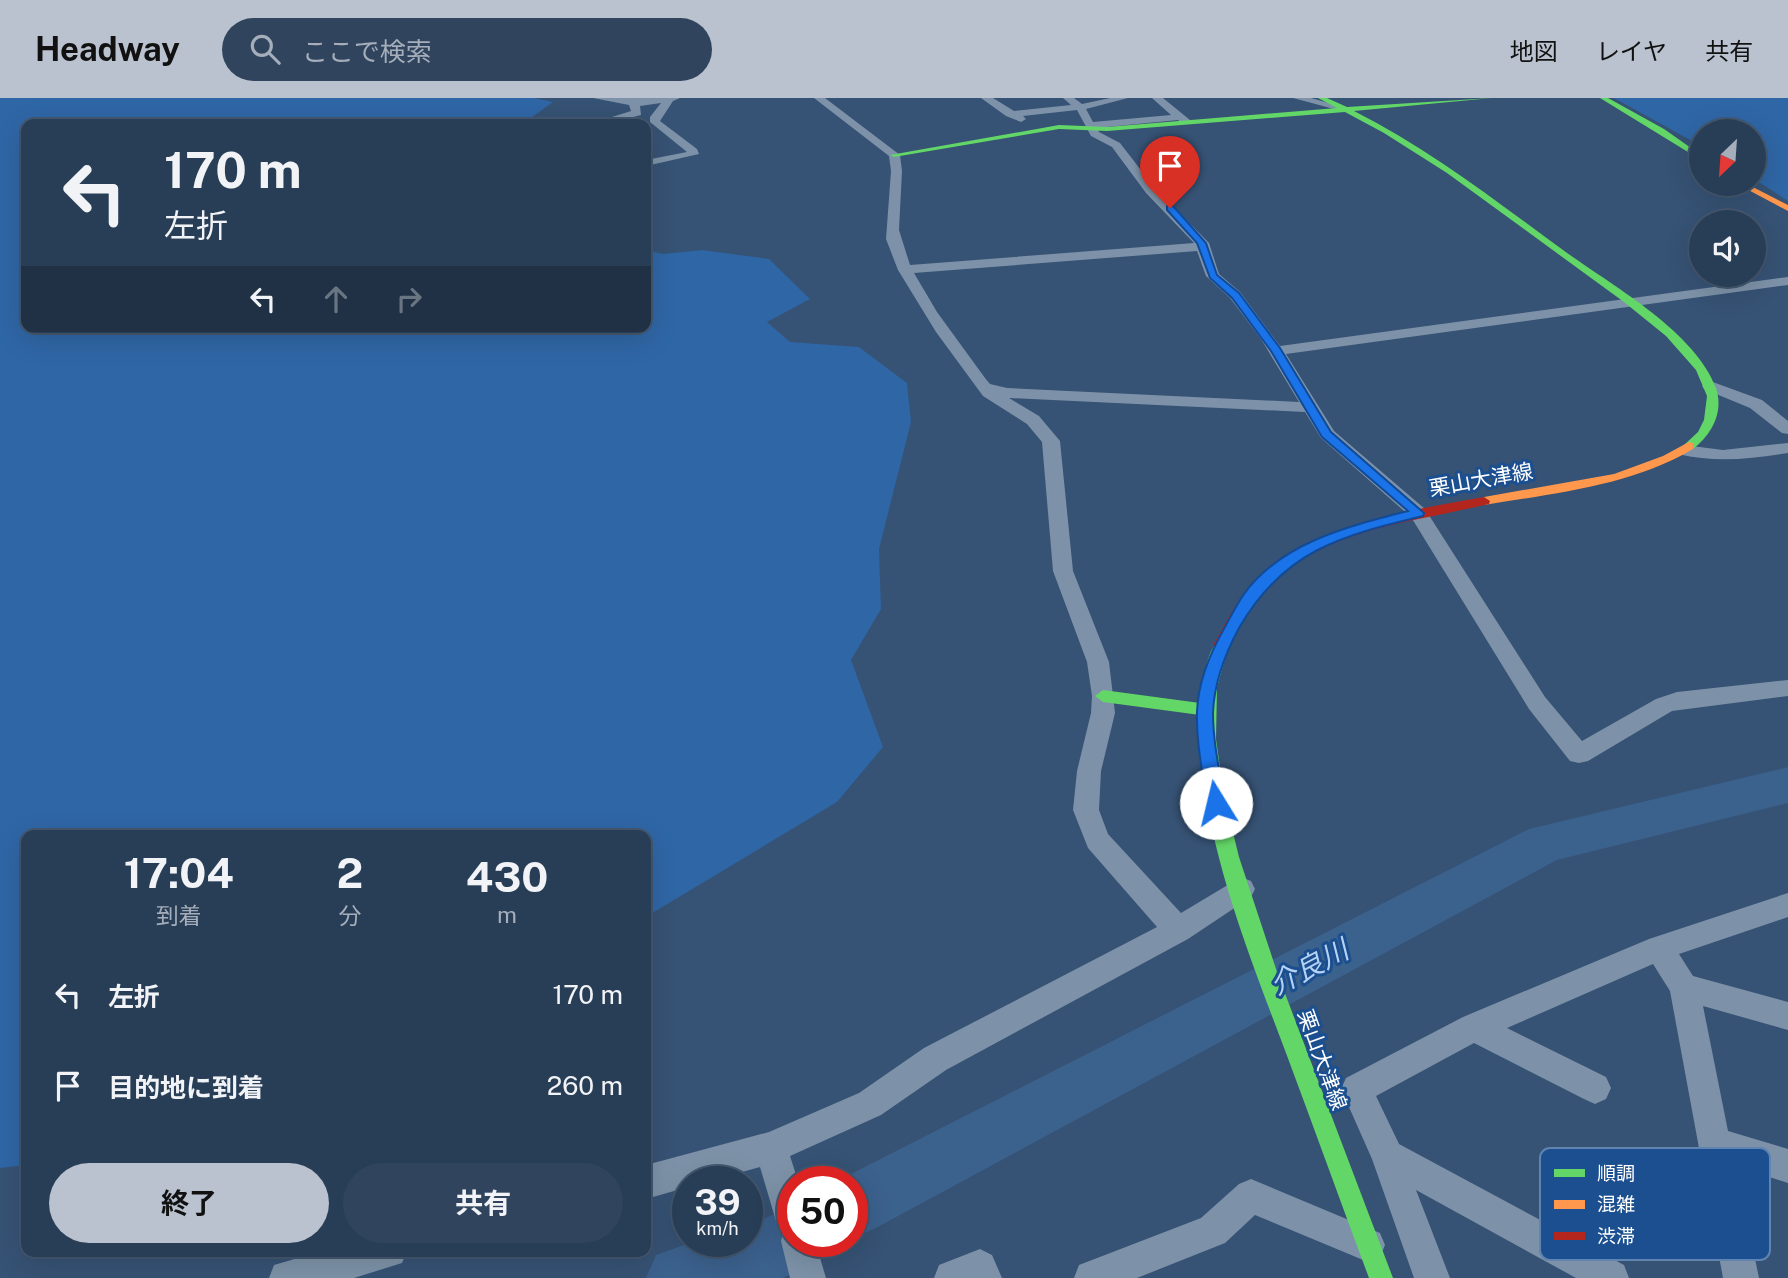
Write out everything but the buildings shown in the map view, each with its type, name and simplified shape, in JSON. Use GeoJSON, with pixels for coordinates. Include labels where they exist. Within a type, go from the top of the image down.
{"type":"FeatureCollection","features":[{"type":"Feature","properties":{"kind":"main road"},"geometry":{"type":"LineString","coordinates":[[1321,98],[1349,110],[1436,161],[1629,303],[1690,354],[1710,386]]}},
{"type":"Feature","properties":{"kind":"main road"},"geometry":{"type":"LineString","coordinates":[[894,155],[1040,126],[1069,126],[1087,119],[1139,123],[1489,98]]}},
{"type":"Feature","properties":{"kind":"main road"},"geometry":{"type":"LineString","coordinates":[[1603,98],[1689,150]]}},
{"type":"Feature","properties":{"kind":"main road"},"geometry":{"type":"LineString","coordinates":[[1764,196],[1788,208]]}},
{"type":"Feature","properties":{"kind":"main road","name":"栗山大津線"},"geometry":{"type":"LineString","coordinates":[[1381,1278],[1292,1040],[1244,901],[1216,803],[1206,738],[1205,710],[1216,655],[1250,596],[1286,562],[1349,530],[1418,513],[1631,474],[1676,456],[1700,439],[1714,413],[1710,386]]}},
{"type":"Feature","properties":{"kind":"main road"},"geometry":{"type":"LineString","coordinates":[[1103,696],[1205,710]]}},
{"type":"Feature","properties":{"kind":"street"},"geometry":{"type":"LineString","coordinates":[[598,98],[636,103],[672,98]]}},
{"type":"Feature","properties":{"kind":"street"},"geometry":{"type":"LineString","coordinates":[[651,162],[693,154],[693,151],[655,122],[655,117],[672,98]]}},
{"type":"Feature","properties":{"kind":"street"},"geometry":{"type":"LineString","coordinates":[[819,98],[894,155],[897,168],[891,220],[894,242],[905,270],[985,388],[1033,420],[1051,441],[1063,571],[1098,662],[1103,696],[1103,713],[1089,771],[1086,810],[1097,840],[1178,930]]}},
{"type":"Feature","properties":{"kind":"street"},"geometry":{"type":"LineString","coordinates":[[1068,98],[1087,119],[1095,134],[1116,145],[1150,190],[1203,246],[1213,276],[1235,295],[1276,351],[1327,435],[1418,513],[1537,703],[1579,754],[1664,705],[1676,701],[1788,688]]}},
{"type":"Feature","properties":{"kind":"street"},"geometry":{"type":"LineString","coordinates":[[1087,119],[1096,105],[1123,98]]}},
{"type":"Feature","properties":{"kind":"street"},"geometry":{"type":"LineString","coordinates":[[1157,98],[1183,120]]}},
{"type":"Feature","properties":{"kind":"street"},"geometry":{"type":"LineString","coordinates":[[1298,98],[1349,110]]}},
{"type":"Feature","properties":{"kind":"street"},"geometry":{"type":"LineString","coordinates":[[990,101],[1020,101]]}},
{"type":"Feature","properties":{"kind":"street"},"geometry":{"type":"LineString","coordinates":[[990,101],[1010,114],[1040,126]]}},
{"type":"Feature","properties":{"kind":"street"},"geometry":{"type":"LineString","coordinates":[[614,119],[637,113],[636,103]]}},
{"type":"Feature","properties":{"kind":"street"},"geometry":{"type":"LineString","coordinates":[[1096,105],[1139,123]]}},
{"type":"Feature","properties":{"kind":"street"},"geometry":{"type":"LineString","coordinates":[[1010,114],[1087,119]]}},
{"type":"Feature","properties":{"kind":"street"},"geometry":{"type":"LineString","coordinates":[[905,270],[1203,246]]}},
{"type":"Feature","properties":{"kind":"street"},"geometry":{"type":"LineString","coordinates":[[1276,351],[1788,281]]}},
{"type":"Feature","properties":{"kind":"street"},"geometry":{"type":"LineString","coordinates":[[1710,386],[1756,404],[1788,429]]}},
{"type":"Feature","properties":{"kind":"street"},"geometry":{"type":"LineString","coordinates":[[985,388],[1007,393],[1308,407]]}},
{"type":"Feature","properties":{"kind":"street"},"geometry":{"type":"LineString","coordinates":[[1684,450],[1726,458],[1788,448]]}},
{"type":"Feature","properties":{"kind":"street"},"geometry":{"type":"LineString","coordinates":[[651,1181],[776,1163],[935,1059],[1178,930],[1244,901]]}},
{"type":"Feature","properties":{"kind":"street"},"geometry":{"type":"LineString","coordinates":[[1432,1278],[1387,1156],[1357,1089],[1474,1027],[1658,948],[1788,905]]}},
{"type":"Feature","properties":{"kind":"street"},"geometry":{"type":"LineString","coordinates":[[1658,948],[1684,987],[1716,1148]]}},
{"type":"Feature","properties":{"kind":"street"},"geometry":{"type":"LineString","coordinates":[[1684,987],[1788,1016]]}},
{"type":"Feature","properties":{"kind":"street"},"geometry":{"type":"LineString","coordinates":[[1474,1027],[1595,1088]]}},
{"type":"Feature","properties":{"kind":"street"},"geometry":{"type":"LineString","coordinates":[[1715,1143],[1731,1148]]}},
{"type":"Feature","properties":{"kind":"street"},"geometry":{"type":"LineString","coordinates":[[1387,1156],[1540,1239]]}},
{"type":"Feature","properties":{"kind":"street"},"geometry":{"type":"LineString","coordinates":[[1770,1160],[1788,1166]]}},
{"type":"Feature","properties":{"kind":"street"},"geometry":{"type":"LineString","coordinates":[[1092,1278],[1213,1231],[1251,1196],[1369,1245]]}},
{"type":"Feature","properties":{"kind":"street"},"geometry":{"type":"LineString","coordinates":[[287,1278],[367,1257]]}},
{"type":"Feature","properties":{"kind":"street"},"geometry":{"type":"LineString","coordinates":[[802,1257],[808,1278]]}},
{"type":"Feature","properties":{"kind":"street"},"geometry":{"type":"LineString","coordinates":[[1578,1260],[1611,1278]]}},
{"type":"Feature","properties":{"kind":"street"},"geometry":{"type":"LineString","coordinates":[[1738,1260],[1741,1278]]}},
{"type":"Feature","properties":{"kind":"street"},"geometry":{"type":"LineString","coordinates":[[952,1278],[979,1267],[984,1278]]}},
{"type":"Feature","properties":{"kind":"shaded area"},"geometry":{"type":"Polygon","coordinates":[[[0,98],[534,98],[553,102],[529,119],[21,119],[21,333],[651,333],[651,251],[663,254],[702,250],[769,259],[810,299],[767,322],[790,342],[859,347],[907,383],[911,422],[879,549],[881,609],[851,660],[883,747],[837,802],[651,914],[651,830],[21,830],[21,1166],[0,1168],[0,98]]]}},
{"type":"Feature","properties":{"kind":"shaded area"},"geometry":{"type":"Polygon","coordinates":[[[1614,98],[1788,98],[1788,201],[1766,187],[1766,119],[1689,119],[1689,139],[1614,98]]]}},
{"type":"Feature","properties":{"kind":"waterway","name":"介良川"},"geometry":{"type":"LineString","coordinates":[[868,1199],[1546,843],[1788,785]]}},
{"type":"Feature","properties":{"kind":"waterway","name":"介良川"},"geometry":{"type":"LineString","coordinates":[[679,1278],[765,1253],[777,1247]]}},
{"type":"Feature","properties":{"kind":"traffic: fast"},"geometry":{"type":"LineString","coordinates":[[1321,98],[1387,131],[1450,171],[1628,300],[1687,351],[1701,369],[1710,387],[1713,404],[1707,428],[1689,446]]}},
{"type":"Feature","properties":{"kind":"traffic: fast"},"geometry":{"type":"LineString","coordinates":[[894,155],[1059,127],[1107,129],[1489,98]]}},
{"type":"Feature","properties":{"kind":"traffic: fast"},"geometry":{"type":"LineString","coordinates":[[1603,98],[1689,150]]}},
{"type":"Feature","properties":{"kind":"traffic: fast"},"geometry":{"type":"LineString","coordinates":[[1221,645],[1209,687],[1208,739],[1215,796],[1229,857],[1268,975],[1381,1278]]}},
{"type":"Feature","properties":{"kind":"traffic: fast"},"geometry":{"type":"LineString","coordinates":[[1103,696],[1205,710]]}},
{"type":"Feature","properties":{"kind":"traffic: slow"},"geometry":{"type":"LineString","coordinates":[[1764,196],[1788,208]]}},
{"type":"Feature","properties":{"kind":"traffic: slow"},"geometry":{"type":"LineString","coordinates":[[1484,501],[1618,477],[1668,459],[1689,446]]}},
{"type":"Feature","properties":{"kind":"traffic: jam"},"geometry":{"type":"LineString","coordinates":[[1221,645],[1252,594],[1275,571],[1301,553],[1329,539],[1390,519],[1484,501]]}},
{"type":"Feature","properties":{"kind":"route"},"geometry":{"type":"LineString","coordinates":[[1170,208],[1201,243],[1213,276],[1235,295],[1268,338],[1327,435],[1418,513],[1349,530],[1320,543],[1286,562],[1250,596],[1216,655],[1205,710],[1206,738],[1216,803]]}}]}
